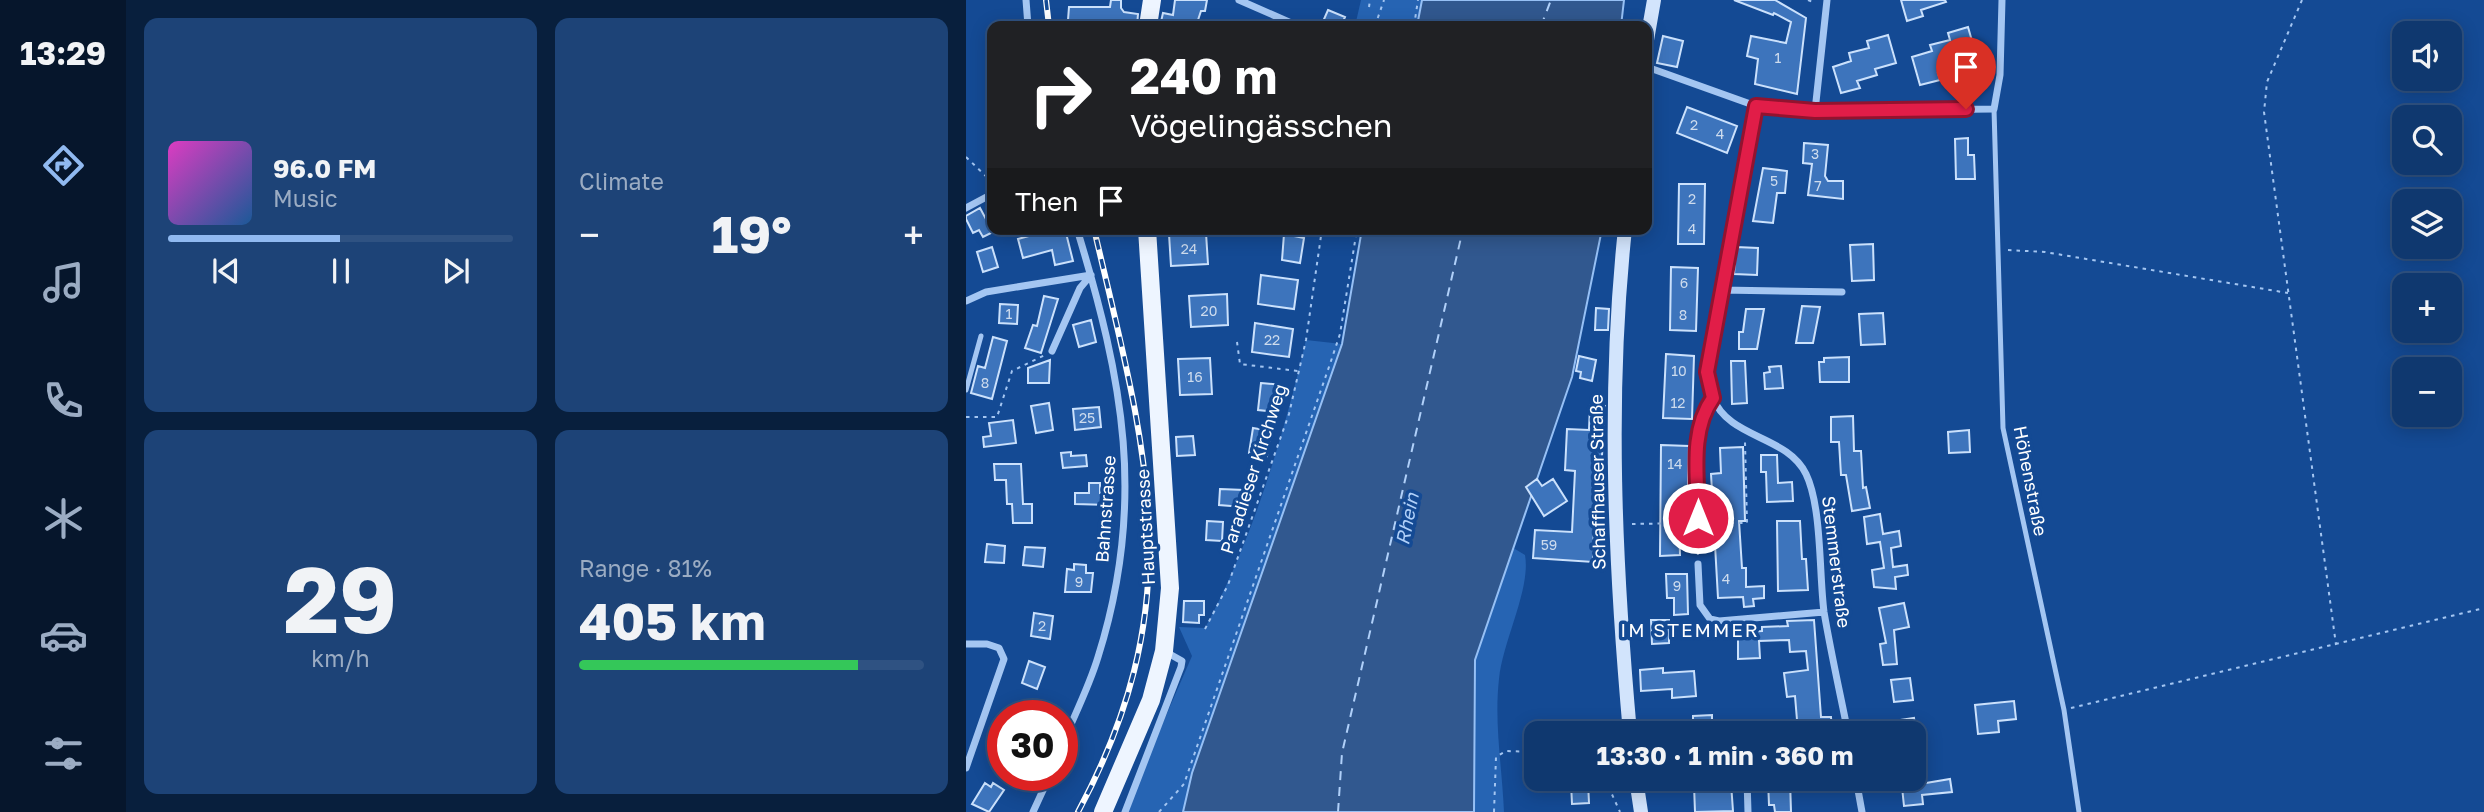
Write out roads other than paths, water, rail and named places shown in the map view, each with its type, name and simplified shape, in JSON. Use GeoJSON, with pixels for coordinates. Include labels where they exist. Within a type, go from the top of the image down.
{"type":"FeatureCollection","features":[{"type":"Feature","properties":{"kind":"main road"},"geometry":{"type":"LineString","coordinates":[[1149,21],[1152,0]]}},
{"type":"Feature","properties":{"kind":"main road"},"geometry":{"type":"LineString","coordinates":[[1650,21],[1654,0]]}},
{"type":"Feature","properties":{"kind":"main road","name":"Hauptstrasse"},"geometry":{"type":"LineString","coordinates":[[1103,812],[1151,700],[1164,651],[1170,588],[1170,555],[1147,235]]}},
{"type":"Feature","properties":{"kind":"main road","name":"Schaffhauser Straße"},"geometry":{"type":"LineString","coordinates":[[1625,235],[1616,367],[1616,524],[1629,721]]}},
{"type":"Feature","properties":{"kind":"main road"},"geometry":{"type":"LineString","coordinates":[[1638,791],[1641,812]]}},
{"type":"Feature","properties":{"kind":"street"},"geometry":{"type":"LineString","coordinates":[[1026,0],[1028,21]]}},
{"type":"Feature","properties":{"kind":"street"},"geometry":{"type":"LineString","coordinates":[[1239,0],[1287,21]]}},
{"type":"Feature","properties":{"kind":"street"},"geometry":{"type":"LineString","coordinates":[[1815,111],[1827,0]]}},
{"type":"Feature","properties":{"kind":"street"},"geometry":{"type":"LineString","coordinates":[[1652,69],[1756,106],[1815,111],[1994,109],[2000,75],[2002,0]]}},
{"type":"Feature","properties":{"kind":"street"},"geometry":{"type":"LineString","coordinates":[[1697,521],[1698,429],[1702,414],[1713,398],[1707,372],[1756,106]]}},
{"type":"Feature","properties":{"kind":"street"},"geometry":{"type":"LineString","coordinates":[[966,208],[987,197]]}},
{"type":"Feature","properties":{"kind":"street","name":"Bahnstrasse"},"geometry":{"type":"LineString","coordinates":[[1078,706],[1098,658],[1115,592],[1126,483],[1126,449],[1114,363],[1079,235]]}},
{"type":"Feature","properties":{"kind":"street"},"geometry":{"type":"LineString","coordinates":[[966,301],[986,292],[1091,275]]}},
{"type":"Feature","properties":{"kind":"street"},"geometry":{"type":"LineString","coordinates":[[1052,351],[1080,288],[1091,275]]}},
{"type":"Feature","properties":{"kind":"street"},"geometry":{"type":"LineString","coordinates":[[1721,290],[1842,292]]}},
{"type":"Feature","properties":{"kind":"street","name":"Stemmerstraße"},"geometry":{"type":"LineString","coordinates":[[1713,398],[1731,421],[1782,448],[1796,458],[1806,474],[1812,497],[1824,612],[1846,721]]}},
{"type":"Feature","properties":{"kind":"street"},"geometry":{"type":"LineString","coordinates":[[1698,564],[1700,605],[1710,619],[1719,621],[1824,612]]}},
{"type":"Feature","properties":{"kind":"street"},"geometry":{"type":"LineString","coordinates":[[966,644],[988,644],[999,648],[1004,659],[966,768]]}},
{"type":"Feature","properties":{"kind":"street"},"geometry":{"type":"LineString","coordinates":[[1125,812],[1181,667],[1182,661],[1179,657],[1164,651]]}},
{"type":"Feature","properties":{"kind":"street"},"geometry":{"type":"LineString","coordinates":[[1033,812],[1043,791]]}},
{"type":"Feature","properties":{"kind":"street"},"geometry":{"type":"LineString","coordinates":[[1747,791],[1748,812]]}},
{"type":"Feature","properties":{"kind":"street"},"geometry":{"type":"LineString","coordinates":[[1858,791],[1862,812]]}},
{"type":"Feature","properties":{"kind":"lane","name":"Höhenstraße"},"geometry":{"type":"LineString","coordinates":[[1994,109],[2003,428],[2064,710],[2079,812]]}},
{"type":"Feature","properties":{"kind":"lane"},"geometry":{"type":"LineString","coordinates":[[966,390],[981,336]]}},
{"type":"Feature","properties":{"kind":"water"},"geometry":{"type":"Polygon","coordinates":[[[1422,0],[1624,0],[1622,21],[1418,21],[1422,0]]]}},
{"type":"Feature","properties":{"kind":"water","name":"Rhein"},"geometry":{"type":"Polygon","coordinates":[[[1361,235],[1601,235],[1572,377],[1475,660],[1474,812],[1183,812],[1192,773],[1342,344],[1361,235]]]}},
{"type":"Feature","properties":{"kind":"railway"},"geometry":{"type":"LineString","coordinates":[[1046,0],[1048,21]]}},
{"type":"Feature","properties":{"kind":"railway"},"geometry":{"type":"LineString","coordinates":[[1078,812],[1114,735],[1136,662],[1147,592],[1149,523],[1142,454],[1130,383],[1095,235]]}},
{"type":"Feature","properties":{"kind":"district","name":"IM STEMMER"},"geometry":{"type":"Point","coordinates":[1690,630]}}]}
